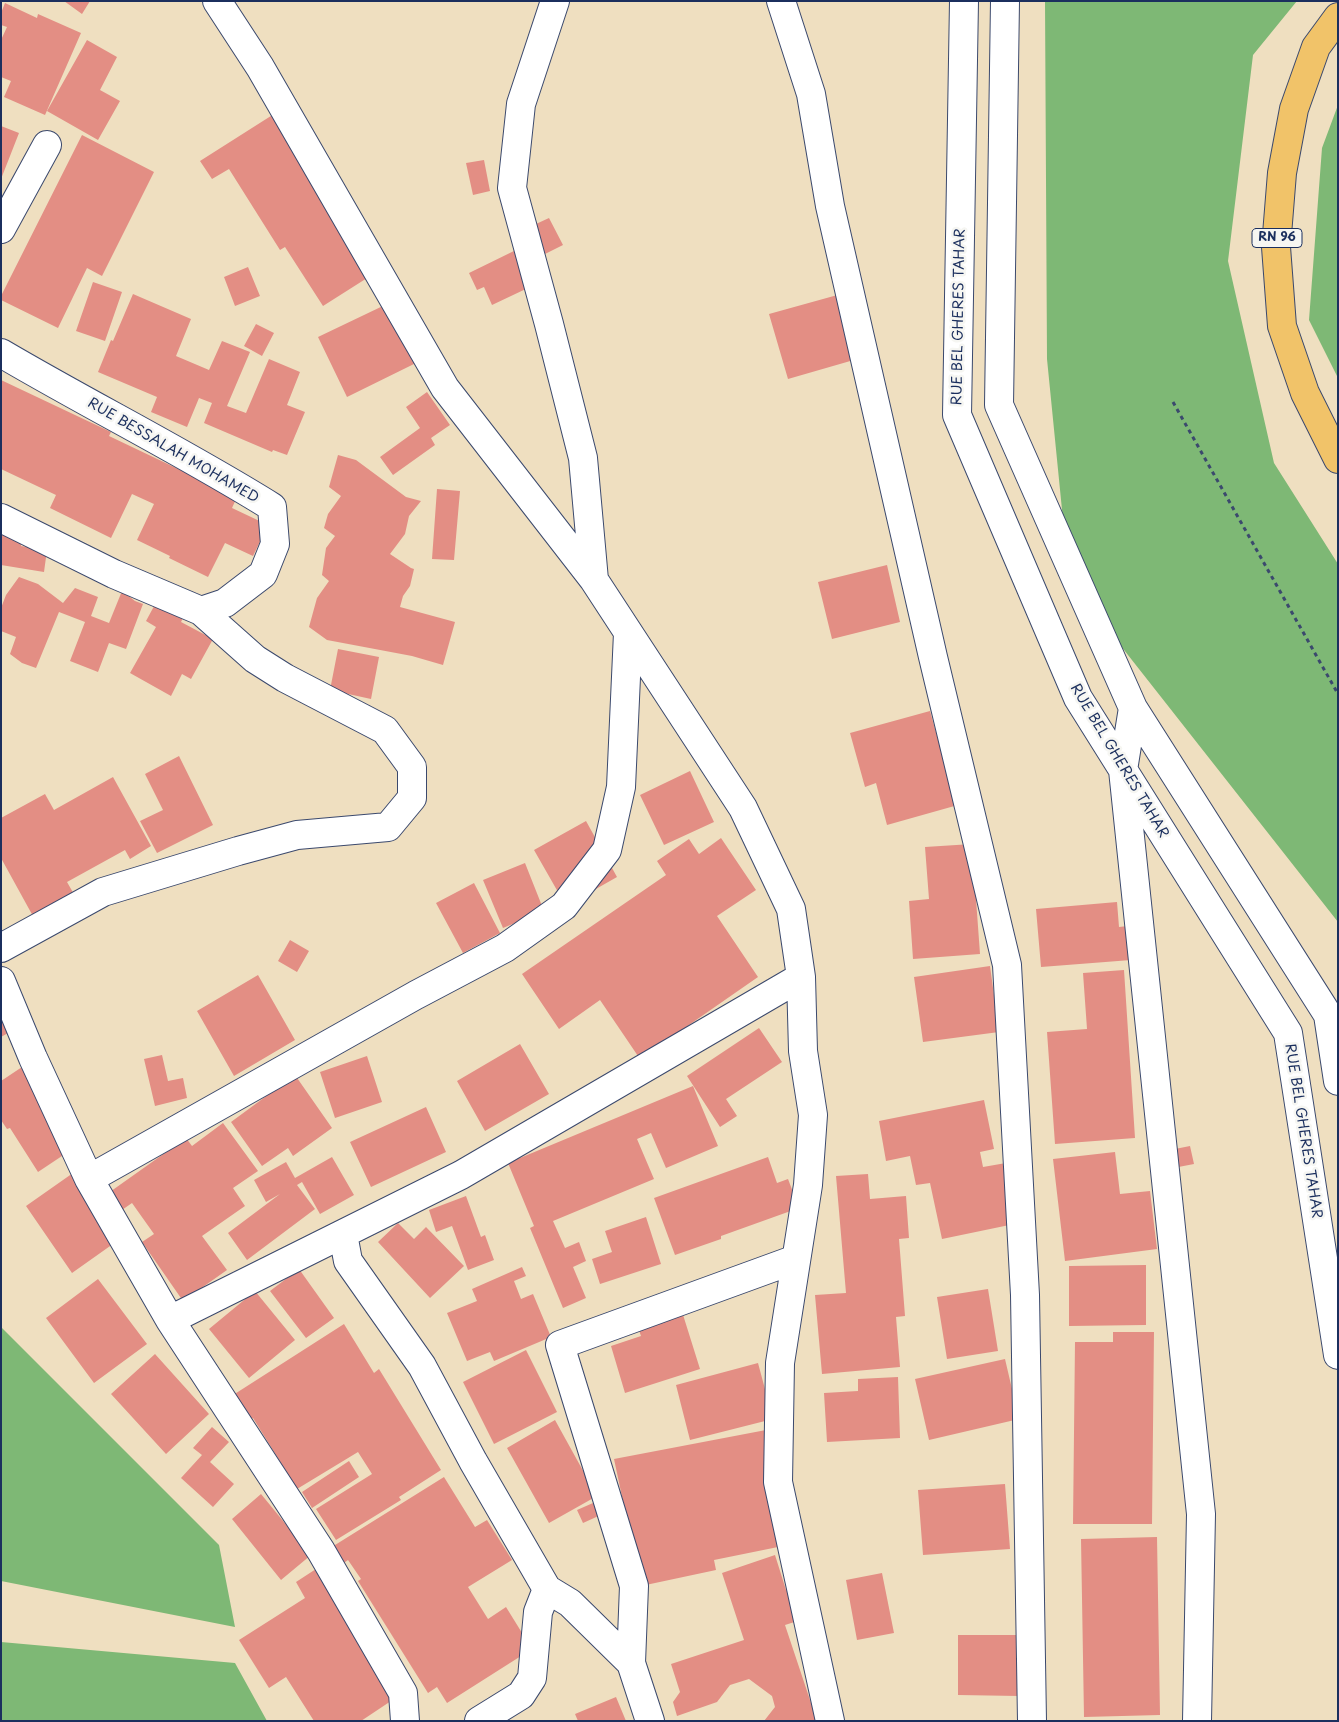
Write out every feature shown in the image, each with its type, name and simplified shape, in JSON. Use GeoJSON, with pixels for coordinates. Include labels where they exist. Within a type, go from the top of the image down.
{"type":"FeatureCollection","features":[{"type":"Feature","properties":{"kind":"main road","name":"RN 96"},"geometry":{"type":"LineString","coordinates":[[1338,17],[1316,47],[1294,109],[1282,173],[1276,248],[1282,326],[1305,393],[1338,459]]}},
{"type":"Feature","properties":{"kind":"street"},"geometry":{"type":"LineString","coordinates":[[217,1],[260,67],[445,388],[594,580],[743,808],[791,909],[801,977],[803,1051],[812,1115],[808,1185],[780,1362],[778,1482],[830,1721]]}},
{"type":"Feature","properties":{"kind":"street"},"geometry":{"type":"LineString","coordinates":[[555,1],[521,104],[512,188],[550,324],[583,458],[594,580]]}},
{"type":"Feature","properties":{"kind":"street"},"geometry":{"type":"LineString","coordinates":[[781,1],[811,94],[830,206],[933,657],[1007,965],[1026,1295],[1032,1721]]}},
{"type":"Feature","properties":{"kind":"street","name":"RUE BEL GHERES TAHAR"},"geometry":{"type":"LineString","coordinates":[[964,1],[957,415],[1078,698],[1288,1033],[1338,1355]]}},
{"type":"Feature","properties":{"kind":"street"},"geometry":{"type":"LineString","coordinates":[[1005,1],[999,405],[1133,708],[1328,1015],[1338,1081]]}},
{"type":"Feature","properties":{"kind":"street"},"geometry":{"type":"LineString","coordinates":[[1,229],[47,145]]}},
{"type":"Feature","properties":{"kind":"street","name":"RUE BESSALAH MOHAMED"},"geometry":{"type":"LineString","coordinates":[[1,353],[218,474],[272,508],[275,544],[263,574],[245,590],[213,607]]}},
{"type":"Feature","properties":{"kind":"street"},"geometry":{"type":"LineString","coordinates":[[1,518],[114,574],[213,607],[255,659],[285,678],[385,730],[412,767],[412,798],[388,827],[297,835],[103,892],[1,948]]}},
{"type":"Feature","properties":{"kind":"street"},"geometry":{"type":"LineString","coordinates":[[89,1179],[416,995],[505,948],[564,906],[607,850],[621,787],[628,633]]}},
{"type":"Feature","properties":{"kind":"street"},"geometry":{"type":"LineString","coordinates":[[1133,708],[1123,770],[1201,1514],[1197,1721]]}},
{"type":"Feature","properties":{"kind":"street"},"geometry":{"type":"LineString","coordinates":[[170,1320],[461,1175],[801,977]]}},
{"type":"Feature","properties":{"kind":"street"},"geometry":{"type":"LineString","coordinates":[[1,981],[33,1058],[89,1179],[170,1320],[321,1551],[403,1692],[405,1721]]}},
{"type":"Feature","properties":{"kind":"street"},"geometry":{"type":"LineString","coordinates":[[342,1234],[348,1261],[422,1366],[473,1461],[547,1589],[570,1603],[631,1663]]}},
{"type":"Feature","properties":{"kind":"street"},"geometry":{"type":"LineString","coordinates":[[650,1721],[631,1663],[634,1586],[560,1345],[796,1259]]}},
{"type":"Feature","properties":{"kind":"street"},"geometry":{"type":"LineString","coordinates":[[479,1721],[521,1695],[532,1678],[538,1612],[547,1589]]}},
{"type":"Feature","properties":{"kind":"path"},"geometry":{"type":"LineString","coordinates":[[1173,402],[1338,694]]}},
{"type":"Feature","properties":{"kind":"green space"},"geometry":{"type":"Polygon","coordinates":[[[1045,1],[1297,1],[1253,55],[1228,261],[1274,463],[1338,564],[1338,922],[1069,580],[1047,359],[1045,1]]]}},
{"type":"Feature","properties":{"kind":"green space"},"geometry":{"type":"Polygon","coordinates":[[[1338,105],[1338,378],[1309,320],[1322,148],[1338,105]]]}},
{"type":"Feature","properties":{"kind":"green space"},"geometry":{"type":"Polygon","coordinates":[[[1,1327],[219,1545],[235,1627],[1,1581],[1,1327]]]}},
{"type":"Feature","properties":{"kind":"green space"},"geometry":{"type":"Polygon","coordinates":[[[1,1642],[235,1663],[267,1721],[1,1721],[1,1642]]]}},
{"type":"Feature","properties":{"kind":"building"},"geometry":{"type":"Polygon","coordinates":[[[64,1],[90,1],[82,14],[64,1]]]}},
{"type":"Feature","properties":{"kind":"building"},"geometry":{"type":"Polygon","coordinates":[[[5,3],[37,18],[38,14],[81,33],[45,115],[4,97],[11,81],[1,77],[1,40],[7,27],[1,25],[1,13],[5,3]]]}},
{"type":"Feature","properties":{"kind":"building"},"geometry":{"type":"Polygon","coordinates":[[[87,40],[117,57],[100,90],[120,101],[98,140],[47,111],[87,40]]]}},
{"type":"Feature","properties":{"kind":"building"},"geometry":{"type":"Polygon","coordinates":[[[274,114],[375,273],[323,306],[285,247],[280,250],[229,169],[212,179],[200,161],[274,114]]]}},
{"type":"Feature","properties":{"kind":"building"},"geometry":{"type":"Polygon","coordinates":[[[1,126],[19,133],[1,179],[1,126]]]}},
{"type":"Feature","properties":{"kind":"building"},"geometry":{"type":"Polygon","coordinates":[[[82,135],[154,172],[102,276],[87,268],[58,328],[1,300],[1,296],[82,135]]]}},
{"type":"Feature","properties":{"kind":"building"},"geometry":{"type":"Polygon","coordinates":[[[484,160],[490,191],[473,195],[466,163],[484,160]]]}},
{"type":"Feature","properties":{"kind":"building"},"geometry":{"type":"Polygon","coordinates":[[[549,218],[563,245],[539,257],[549,278],[492,305],[484,287],[477,290],[469,273],[518,249],[512,235],[549,218]]]}},
{"type":"Feature","properties":{"kind":"building"},"geometry":{"type":"Polygon","coordinates":[[[248,267],[260,296],[235,306],[224,277],[248,267]]]}},
{"type":"Feature","properties":{"kind":"building"},"geometry":{"type":"Polygon","coordinates":[[[93,282],[122,292],[105,341],[76,331],[93,282]]]}},
{"type":"Feature","properties":{"kind":"building"},"geometry":{"type":"Polygon","coordinates":[[[859,289],[878,353],[788,379],[769,314],[859,289]]]}},
{"type":"Feature","properties":{"kind":"building"},"geometry":{"type":"Polygon","coordinates":[[[133,294],[191,319],[176,356],[209,370],[222,341],[250,352],[227,406],[246,413],[269,359],[300,372],[287,405],[305,412],[287,455],[273,450],[272,452],[204,423],[212,403],[199,398],[187,427],[151,412],[157,397],[98,372],[133,294]]]}},
{"type":"Feature","properties":{"kind":"building"},"geometry":{"type":"Polygon","coordinates":[[[387,304],[416,363],[347,397],[318,337],[387,304]]]}},
{"type":"Feature","properties":{"kind":"building"},"geometry":{"type":"Polygon","coordinates":[[[256,324],[274,333],[262,356],[244,346],[256,324]]]}},
{"type":"Feature","properties":{"kind":"building"},"geometry":{"type":"Polygon","coordinates":[[[1,380],[111,432],[109,436],[237,497],[232,508],[268,525],[253,556],[225,543],[208,577],[169,558],[170,556],[137,540],[154,504],[132,494],[111,538],[50,508],[56,495],[1,469],[1,380]]]}},
{"type":"Feature","properties":{"kind":"building"},"geometry":{"type":"Polygon","coordinates":[[[427,392],[450,425],[431,438],[435,445],[393,475],[380,457],[420,428],[406,407],[427,392]]]}},
{"type":"Feature","properties":{"kind":"building"},"geometry":{"type":"Polygon","coordinates":[[[338,455],[356,460],[406,497],[421,501],[409,516],[405,534],[390,554],[414,569],[410,586],[403,596],[400,607],[455,622],[443,665],[412,656],[327,640],[309,627],[317,598],[329,581],[322,575],[326,548],[335,536],[324,528],[328,514],[341,496],[329,487],[338,455]]]}},
{"type":"Feature","properties":{"kind":"building"},"geometry":{"type":"Polygon","coordinates":[[[437,489],[460,491],[454,560],[432,559],[437,489]]]}},
{"type":"Feature","properties":{"kind":"building"},"geometry":{"type":"Polygon","coordinates":[[[1,528],[23,532],[21,546],[47,550],[44,572],[1,565],[1,528]]]}},
{"type":"Feature","properties":{"kind":"building"},"geometry":{"type":"Polygon","coordinates":[[[887,565],[900,622],[832,639],[818,582],[887,565]]]}},
{"type":"Feature","properties":{"kind":"building"},"geometry":{"type":"Polygon","coordinates":[[[19,577],[38,584],[63,603],[75,588],[98,597],[91,616],[109,623],[122,591],[135,601],[143,604],[126,649],[109,643],[98,672],[70,661],[85,622],[59,612],[36,668],[22,663],[10,654],[16,637],[1,631],[1,608],[6,595],[19,577]]]}},
{"type":"Feature","properties":{"kind":"building"},"geometry":{"type":"Polygon","coordinates":[[[159,597],[186,612],[181,622],[213,639],[191,679],[182,674],[171,696],[130,673],[156,627],[146,621],[159,597]]]}},
{"type":"Feature","properties":{"kind":"building"},"geometry":{"type":"Polygon","coordinates":[[[338,649],[379,657],[371,699],[330,690],[338,649]]]}},
{"type":"Feature","properties":{"kind":"building"},"geometry":{"type":"Polygon","coordinates":[[[930,711],[958,805],[887,825],[876,783],[865,787],[850,733],[930,711]]]}},
{"type":"Feature","properties":{"kind":"building"},"geometry":{"type":"Polygon","coordinates":[[[179,756],[213,825],[157,853],[140,821],[163,810],[145,774],[179,756]]]}},
{"type":"Feature","properties":{"kind":"building"},"geometry":{"type":"Polygon","coordinates":[[[690,771],[714,822],[664,845],[640,795],[690,771]]]}},
{"type":"Feature","properties":{"kind":"building"},"geometry":{"type":"Polygon","coordinates":[[[113,777],[151,846],[130,859],[125,850],[67,882],[75,896],[34,918],[1,858],[1,818],[45,794],[54,810],[113,777]]]}},
{"type":"Feature","properties":{"kind":"building"},"geometry":{"type":"Polygon","coordinates":[[[586,821],[617,877],[566,906],[534,850],[586,821]]]}},
{"type":"Feature","properties":{"kind":"building"},"geometry":{"type":"Polygon","coordinates":[[[721,838],[756,890],[717,916],[758,977],[640,1059],[600,1000],[559,1029],[522,974],[666,875],[657,861],[689,839],[699,854],[721,838]]]}},
{"type":"Feature","properties":{"kind":"building"},"geometry":{"type":"Polygon","coordinates":[[[972,844],[980,954],[913,959],[909,901],[929,899],[925,847],[972,844]]]}},
{"type":"Feature","properties":{"kind":"building"},"geometry":{"type":"Polygon","coordinates":[[[525,863],[544,911],[503,928],[483,880],[525,863]]]}},
{"type":"Feature","properties":{"kind":"building"},"geometry":{"type":"Polygon","coordinates":[[[474,883],[500,933],[463,953],[436,903],[474,883]]]}},
{"type":"Feature","properties":{"kind":"building"},"geometry":{"type":"Polygon","coordinates":[[[1117,902],[1119,927],[1128,926],[1131,960],[1041,967],[1036,909],[1117,902]]]}},
{"type":"Feature","properties":{"kind":"building"},"geometry":{"type":"Polygon","coordinates":[[[290,940],[309,951],[297,972],[278,961],[290,940]]]}},
{"type":"Feature","properties":{"kind":"building"},"geometry":{"type":"Polygon","coordinates":[[[990,966],[999,1032],[923,1042],[914,977],[990,966]]]}},
{"type":"Feature","properties":{"kind":"building"},"geometry":{"type":"Polygon","coordinates":[[[1124,970],[1135,1138],[1055,1144],[1047,1032],[1087,1029],[1083,973],[1124,970]]]}},
{"type":"Feature","properties":{"kind":"building"},"geometry":{"type":"Polygon","coordinates":[[[258,975],[295,1040],[234,1076],[197,1011],[258,975]]]}},
{"type":"Feature","properties":{"kind":"building"},"geometry":{"type":"Polygon","coordinates":[[[1,1001],[17,1028],[1,1037],[1,1001]]]}},
{"type":"Feature","properties":{"kind":"building"},"geometry":{"type":"Polygon","coordinates":[[[759,1028],[782,1062],[726,1099],[737,1116],[720,1127],[687,1076],[759,1028]]]}},
{"type":"Feature","properties":{"kind":"building"},"geometry":{"type":"Polygon","coordinates":[[[520,1044],[549,1094],[485,1131],[457,1081],[520,1044]]]}},
{"type":"Feature","properties":{"kind":"building"},"geometry":{"type":"Polygon","coordinates":[[[162,1055],[168,1081],[183,1078],[187,1098],[155,1106],[144,1059],[162,1055]]]}},
{"type":"Feature","properties":{"kind":"building"},"geometry":{"type":"Polygon","coordinates":[[[367,1056],[382,1102],[335,1118],[320,1072],[367,1056]]]}},
{"type":"Feature","properties":{"kind":"building"},"geometry":{"type":"Polygon","coordinates":[[[22,1067],[74,1148],[38,1172],[10,1128],[7,1129],[1,1120],[1,1081],[22,1067]]]}},
{"type":"Feature","properties":{"kind":"building"},"geometry":{"type":"Polygon","coordinates":[[[295,1075],[332,1128],[293,1156],[288,1148],[262,1166],[231,1122],[295,1075]]]}},
{"type":"Feature","properties":{"kind":"building"},"geometry":{"type":"Polygon","coordinates":[[[693,1086],[718,1146],[666,1168],[651,1133],[637,1139],[654,1179],[553,1221],[565,1248],[579,1242],[586,1261],[573,1267],[586,1298],[563,1308],[530,1228],[534,1226],[508,1163],[693,1086]]]}},
{"type":"Feature","properties":{"kind":"building"},"geometry":{"type":"Polygon","coordinates":[[[984,1100],[994,1149],[980,1152],[983,1167],[1006,1163],[1019,1223],[942,1239],[930,1183],[916,1185],[910,1156],[886,1161],[879,1121],[984,1100]]]}},
{"type":"Feature","properties":{"kind":"building"},"geometry":{"type":"Polygon","coordinates":[[[426,1107],[446,1152],[371,1187],[350,1142],[426,1107]]]}},
{"type":"Feature","properties":{"kind":"building"},"geometry":{"type":"Polygon","coordinates":[[[223,1123],[258,1171],[233,1188],[245,1206],[202,1236],[227,1270],[183,1301],[142,1242],[154,1234],[132,1203],[119,1212],[107,1194],[186,1138],[192,1146],[223,1123]]]}},
{"type":"Feature","properties":{"kind":"building"},"geometry":{"type":"Polygon","coordinates":[[[1190,1146],[1194,1164],[1168,1169],[1165,1151],[1190,1146]]]}},
{"type":"Feature","properties":{"kind":"building"},"geometry":{"type":"Polygon","coordinates":[[[1115,1152],[1120,1194],[1150,1191],[1157,1249],[1065,1261],[1053,1159],[1115,1152]]]}},
{"type":"Feature","properties":{"kind":"building"},"geometry":{"type":"Polygon","coordinates":[[[332,1157],[354,1195],[320,1214],[302,1182],[297,1185],[315,1209],[247,1260],[228,1233],[280,1194],[266,1202],[254,1180],[286,1162],[295,1178],[332,1157]]]}},
{"type":"Feature","properties":{"kind":"building"},"geometry":{"type":"Polygon","coordinates":[[[768,1157],[777,1183],[788,1179],[799,1208],[675,1255],[654,1198],[768,1157]]]}},
{"type":"Feature","properties":{"kind":"building"},"geometry":{"type":"Polygon","coordinates":[[[73,1173],[120,1239],[72,1273],[26,1206],[73,1173]]]}},
{"type":"Feature","properties":{"kind":"building"},"geometry":{"type":"Polygon","coordinates":[[[868,1174],[870,1199],[906,1196],[909,1238],[899,1239],[905,1316],[896,1317],[900,1367],[822,1374],[815,1295],[846,1293],[836,1176],[868,1174]]]}},
{"type":"Feature","properties":{"kind":"building"},"geometry":{"type":"Polygon","coordinates":[[[466,1196],[481,1237],[485,1235],[494,1260],[468,1270],[452,1226],[436,1232],[429,1210],[466,1196]]]}},
{"type":"Feature","properties":{"kind":"building"},"geometry":{"type":"Polygon","coordinates":[[[646,1217],[661,1264],[600,1284],[592,1259],[612,1252],[605,1231],[646,1217]]]}},
{"type":"Feature","properties":{"kind":"building"},"geometry":{"type":"Polygon","coordinates":[[[398,1223],[414,1239],[426,1227],[464,1266],[430,1298],[378,1242],[398,1223]]]}},
{"type":"Feature","properties":{"kind":"building"},"geometry":{"type":"Polygon","coordinates":[[[1146,1265],[1146,1325],[1069,1326],[1069,1266],[1146,1265]]]}},
{"type":"Feature","properties":{"kind":"building"},"geometry":{"type":"Polygon","coordinates":[[[522,1267],[526,1276],[514,1281],[521,1299],[533,1294],[551,1337],[494,1361],[490,1352],[467,1361],[447,1313],[477,1301],[472,1289],[522,1267]]]}},
{"type":"Feature","properties":{"kind":"building"},"geometry":{"type":"Polygon","coordinates":[[[299,1269],[334,1318],[306,1338],[270,1291],[299,1269]]]}},
{"type":"Feature","properties":{"kind":"building"},"geometry":{"type":"Polygon","coordinates":[[[98,1279],[147,1344],[94,1383],[46,1318],[98,1279]]]}},
{"type":"Feature","properties":{"kind":"building"},"geometry":{"type":"Polygon","coordinates":[[[988,1289],[998,1351],[947,1359],[937,1297],[988,1289]]]}},
{"type":"Feature","properties":{"kind":"building"},"geometry":{"type":"Polygon","coordinates":[[[255,1291],[295,1340],[249,1378],[209,1329],[255,1291]]]}},
{"type":"Feature","properties":{"kind":"building"},"geometry":{"type":"Polygon","coordinates":[[[679,1302],[700,1369],[625,1393],[611,1346],[641,1336],[634,1316],[679,1302]]]}},
{"type":"Feature","properties":{"kind":"building"},"geometry":{"type":"Polygon","coordinates":[[[344,1324],[374,1373],[379,1369],[441,1470],[399,1497],[401,1500],[336,1540],[316,1509],[372,1474],[358,1452],[297,1489],[253,1418],[246,1423],[230,1397],[344,1324]]]}},
{"type":"Feature","properties":{"kind":"building"},"geometry":{"type":"Polygon","coordinates":[[[1113,1332],[1154,1332],[1152,1524],[1073,1524],[1075,1342],[1113,1342],[1113,1332]]]}},
{"type":"Feature","properties":{"kind":"building"},"geometry":{"type":"Polygon","coordinates":[[[526,1350],[557,1412],[494,1444],[463,1382],[526,1350]]]}},
{"type":"Feature","properties":{"kind":"building"},"geometry":{"type":"Polygon","coordinates":[[[155,1354],[209,1414],[166,1454],[111,1394],[155,1354]]]}},
{"type":"Feature","properties":{"kind":"building"},"geometry":{"type":"Polygon","coordinates":[[[1005,1359],[1019,1419],[929,1440],[915,1379],[1005,1359]]]}},
{"type":"Feature","properties":{"kind":"building"},"geometry":{"type":"Polygon","coordinates":[[[758,1363],[773,1419],[690,1440],[676,1385],[758,1363]]]}},
{"type":"Feature","properties":{"kind":"building"},"geometry":{"type":"Polygon","coordinates":[[[898,1377],[900,1438],[827,1442],[824,1393],[858,1391],[858,1379],[898,1377]]]}},
{"type":"Feature","properties":{"kind":"building"},"geometry":{"type":"Polygon","coordinates":[[[555,1420],[597,1496],[549,1523],[507,1448],[555,1420]]]}},
{"type":"Feature","properties":{"kind":"building"},"geometry":{"type":"Polygon","coordinates":[[[212,1427],[229,1442],[210,1462],[234,1484],[213,1507],[181,1478],[202,1455],[193,1448],[212,1427]]]}},
{"type":"Feature","properties":{"kind":"building"},"geometry":{"type":"Polygon","coordinates":[[[766,1430],[767,1492],[778,1547],[714,1560],[716,1570],[641,1586],[614,1459],[766,1430]]]}},
{"type":"Feature","properties":{"kind":"building"},"geometry":{"type":"Polygon","coordinates":[[[349,1461],[359,1477],[312,1508],[302,1492],[349,1461]]]}},
{"type":"Feature","properties":{"kind":"building"},"geometry":{"type":"Polygon","coordinates":[[[444,1477],[475,1527],[487,1520],[512,1560],[468,1587],[488,1619],[506,1607],[532,1649],[447,1703],[437,1687],[428,1693],[358,1581],[361,1579],[348,1560],[338,1567],[327,1550],[444,1477]]]}},
{"type":"Feature","properties":{"kind":"building"},"geometry":{"type":"Polygon","coordinates":[[[1005,1484],[1010,1549],[923,1555],[918,1490],[1005,1484]]]}},
{"type":"Feature","properties":{"kind":"building"},"geometry":{"type":"Polygon","coordinates":[[[261,1494],[311,1555],[281,1580],[232,1519],[261,1494]]]}},
{"type":"Feature","properties":{"kind":"building"},"geometry":{"type":"Polygon","coordinates":[[[609,1496],[614,1509],[583,1523],[577,1510],[609,1496]]]}},
{"type":"Feature","properties":{"kind":"building"},"geometry":{"type":"Polygon","coordinates":[[[1157,1537],[1160,1715],[1084,1717],[1081,1539],[1157,1537]]]}},
{"type":"Feature","properties":{"kind":"building"},"geometry":{"type":"Polygon","coordinates":[[[775,1555],[786,1590],[802,1602],[807,1618],[785,1625],[817,1721],[764,1721],[775,1707],[772,1696],[749,1679],[730,1685],[717,1702],[677,1716],[673,1702],[680,1692],[671,1664],[744,1640],[722,1573],[775,1555]]]}},
{"type":"Feature","properties":{"kind":"building"},"geometry":{"type":"Polygon","coordinates":[[[316,1569],[397,1697],[361,1721],[314,1721],[286,1677],[269,1688],[239,1640],[305,1598],[296,1582],[316,1569]]]}},
{"type":"Feature","properties":{"kind":"building"},"geometry":{"type":"Polygon","coordinates":[[[882,1573],[894,1633],[857,1640],[846,1580],[882,1573]]]}},
{"type":"Feature","properties":{"kind":"building"},"geometry":{"type":"Polygon","coordinates":[[[958,1635],[1019,1635],[1019,1696],[958,1695],[958,1635]]]}},
{"type":"Feature","properties":{"kind":"building"},"geometry":{"type":"Polygon","coordinates":[[[616,1697],[626,1721],[578,1721],[575,1714],[616,1697]]]}}]}
